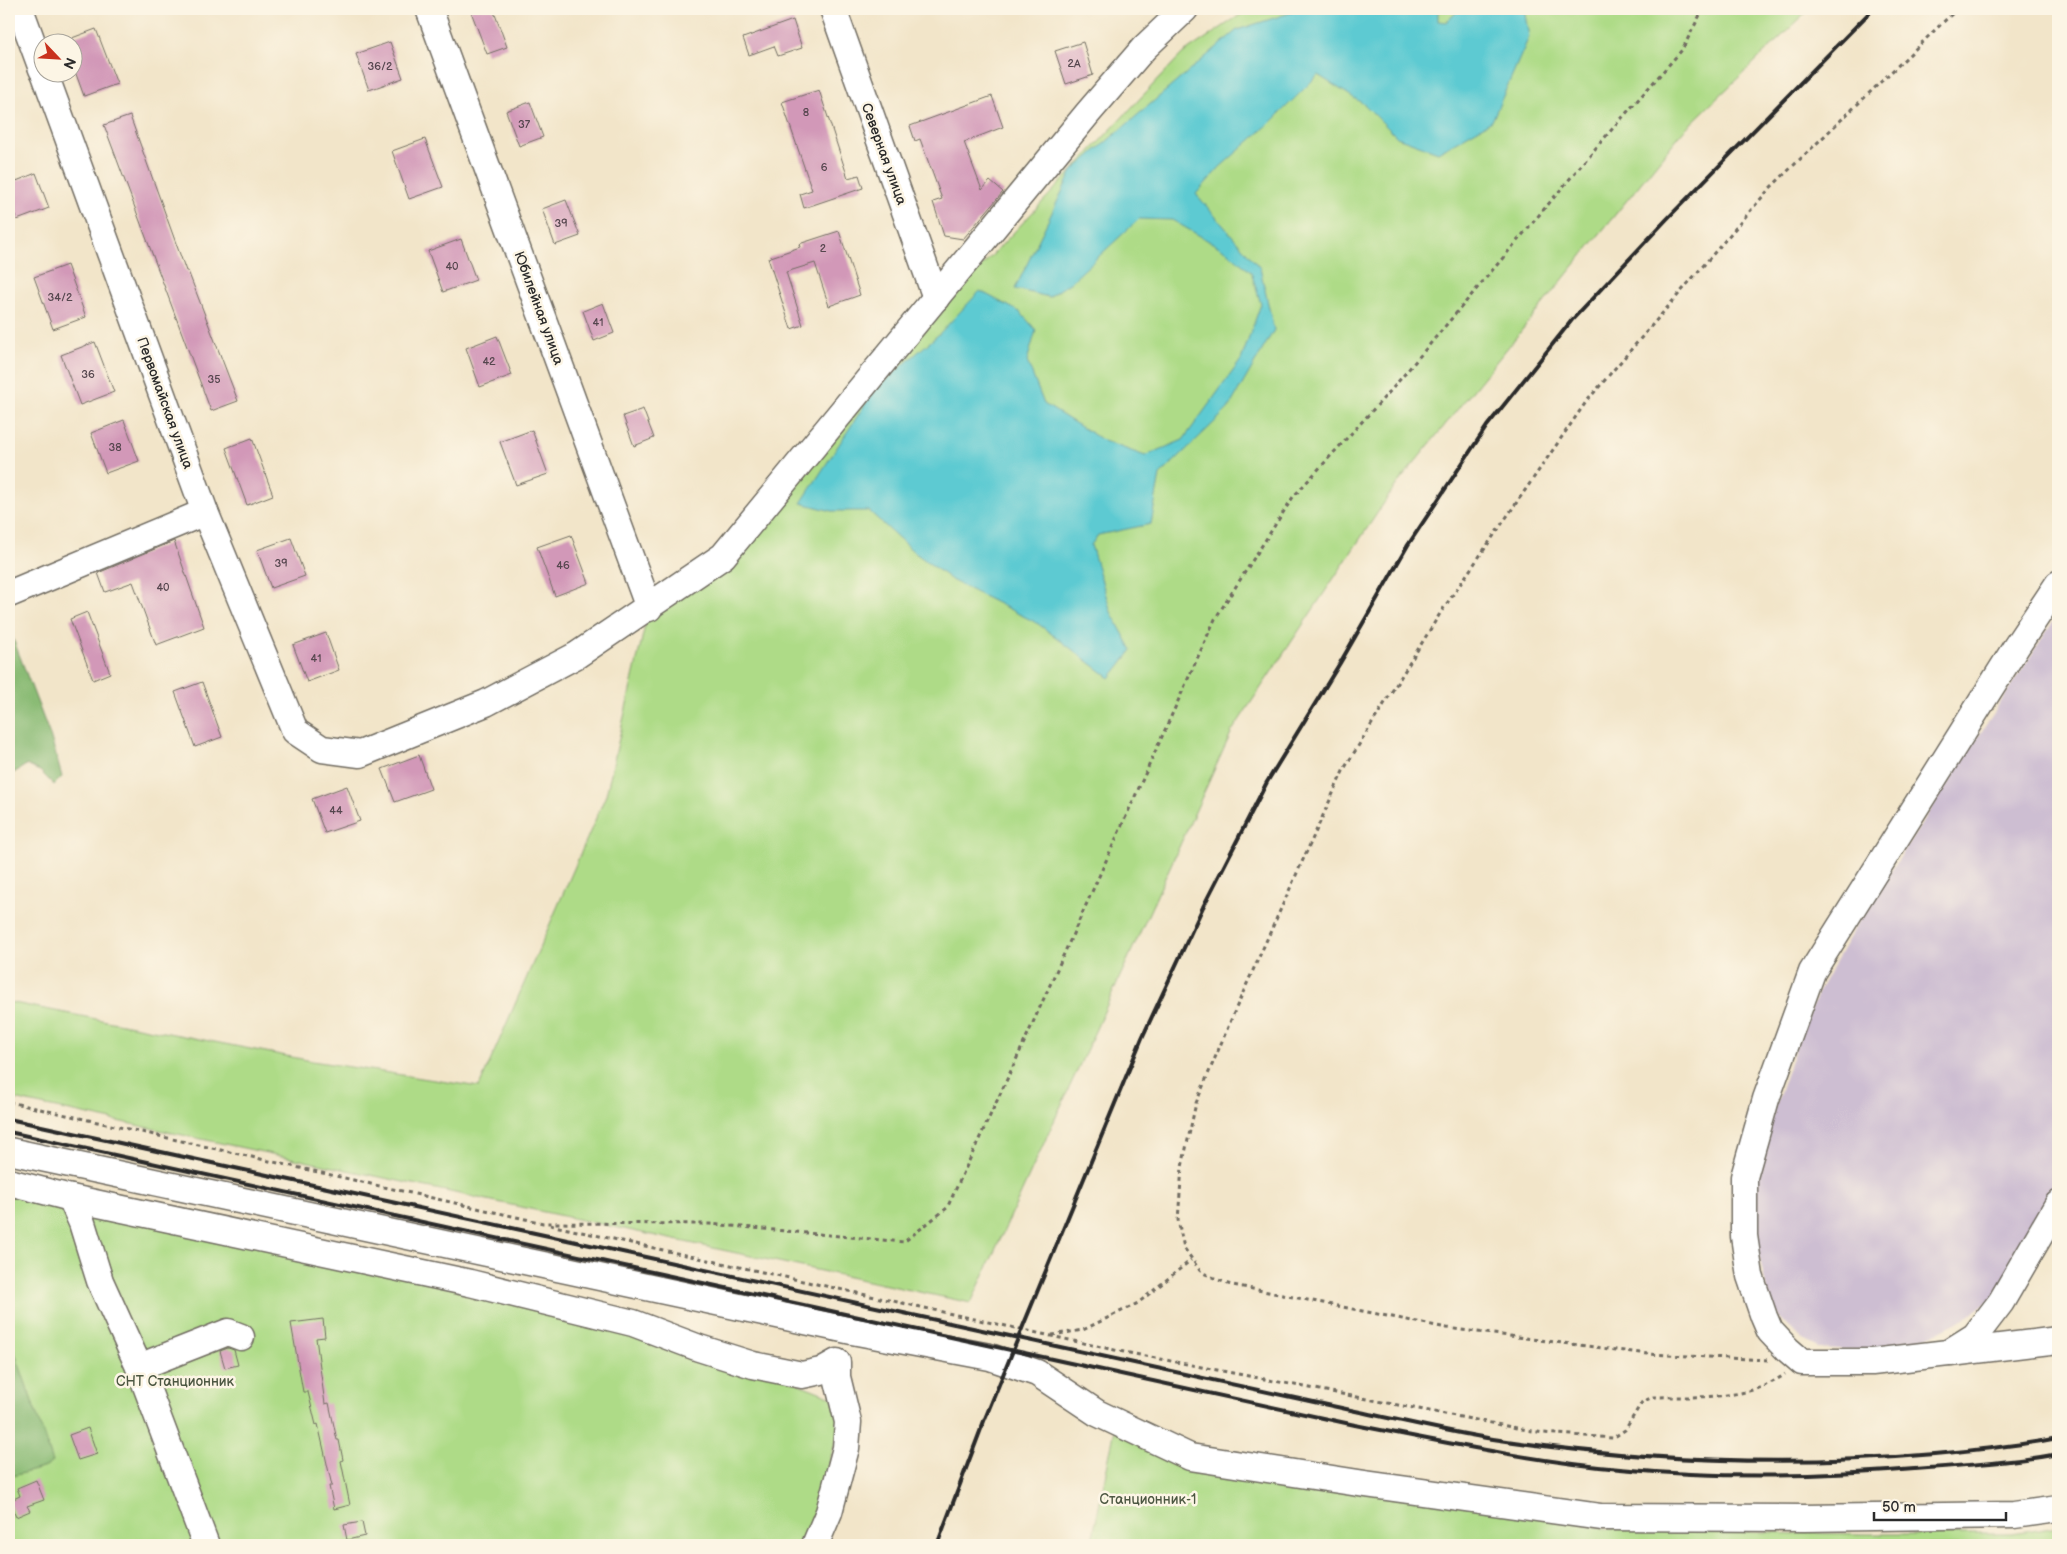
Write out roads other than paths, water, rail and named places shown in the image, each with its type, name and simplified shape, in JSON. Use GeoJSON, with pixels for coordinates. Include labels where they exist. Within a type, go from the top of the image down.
{"type":"FeatureCollection","features":[{"type":"Feature","properties":{"kind":"street","name":"Первомайская улица"},"geometry":{"type":"LineString","coordinates":[[20,9],[32,41]]}},
{"type":"Feature","properties":{"kind":"street","name":"Юбилейная улица"},"geometry":{"type":"LineString","coordinates":[[429,9],[649,608]]}},
{"type":"Feature","properties":{"kind":"street","name":"Северная улица"},"geometry":{"type":"LineString","coordinates":[[833,9],[936,298]]}},
{"type":"Feature","properties":{"kind":"street"},"geometry":{"type":"LineString","coordinates":[[649,608],[723,556],[1144,48],[1185,9]]}},
{"type":"Feature","properties":{"kind":"street","name":"Первомайская улица"},"geometry":{"type":"LineString","coordinates":[[47,82],[205,512],[295,731],[322,749],[360,754],[486,703],[577,655],[649,608]]}},
{"type":"Feature","properties":{"kind":"street"},"geometry":{"type":"LineString","coordinates":[[9,594],[205,512]]}},
{"type":"Feature","properties":{"kind":"street"},"geometry":{"type":"LineString","coordinates":[[2058,584],[2011,655],[1812,972],[1766,1099],[1744,1177],[1744,1236],[1750,1276],[1770,1330],[1802,1362],[1872,1362],[2058,1340]]}},
{"type":"Feature","properties":{"kind":"street"},"geometry":{"type":"LineString","coordinates":[[9,1151],[852,1332],[990,1357],[1037,1373],[1097,1413],[1190,1457],[1601,1517],[1804,1518],[2014,1515],[2058,1509]]}},
{"type":"Feature","properties":{"kind":"street"},"geometry":{"type":"LineString","coordinates":[[9,1182],[71,1198],[470,1283],[633,1323],[699,1348],[753,1365],[802,1375],[821,1371],[837,1362]]}},
{"type":"Feature","properties":{"kind":"street"},"geometry":{"type":"LineString","coordinates":[[71,1198],[82,1223],[100,1281],[139,1367],[206,1545]]}},
{"type":"Feature","properties":{"kind":"street"},"geometry":{"type":"LineString","coordinates":[[1948,1353],[1975,1336],[2001,1302],[2058,1204]]}},
{"type":"Feature","properties":{"kind":"street"},"geometry":{"type":"LineString","coordinates":[[139,1367],[228,1332],[241,1337]]}},
{"type":"Feature","properties":{"kind":"street"},"geometry":{"type":"LineString","coordinates":[[816,1545],[829,1512],[846,1448],[848,1422],[836,1377],[837,1362],[852,1332]]}},
{"type":"Feature","properties":{"kind":"water"},"geometry":{"type":"Polygon","coordinates":[[[1302,9],[1440,9],[1438,21],[1446,22],[1460,9],[1524,9],[1529,37],[1492,121],[1438,152],[1397,137],[1365,105],[1318,75],[1270,123],[1220,167],[1196,194],[1260,268],[1274,330],[1228,409],[1160,475],[1151,524],[1098,535],[1091,545],[1111,612],[1132,650],[1110,678],[1037,623],[953,581],[914,552],[869,511],[832,511],[801,503],[875,389],[938,335],[980,291],[1020,312],[1036,330],[1027,361],[1044,404],[1104,441],[1145,456],[1183,440],[1241,360],[1261,304],[1251,272],[1228,252],[1172,220],[1139,219],[1071,282],[1049,297],[1015,289],[1072,171],[1237,30],[1302,9]]]}},
{"type":"Feature","properties":{"kind":"railway"},"geometry":{"type":"LineString","coordinates":[[937,1545],[984,1421],[1142,1038],[1203,907],[1267,782],[1340,663],[1408,545],[1487,426],[1572,320],[1666,220],[1873,9]]}},
{"type":"Feature","properties":{"kind":"railway"},"geometry":{"type":"LineString","coordinates":[[9,1119],[1443,1430],[1493,1439],[1658,1457],[1769,1461],[1880,1458],[1935,1454],[2012,1446],[2058,1438]]}},
{"type":"Feature","properties":{"kind":"railway"},"geometry":{"type":"LineString","coordinates":[[9,1132],[1355,1425],[1520,1456],[1587,1466],[1658,1472],[1774,1476],[1960,1466],[2058,1454]]}},
{"type":"Feature","properties":{"kind":"park label","name":"СНТ Станционник"},"geometry":{"type":"Point","coordinates":[175,1381]}},
{"type":"Feature","properties":{"kind":"park label","name":"Станционник-1"},"geometry":{"type":"Point","coordinates":[1148,1499]}}]}
